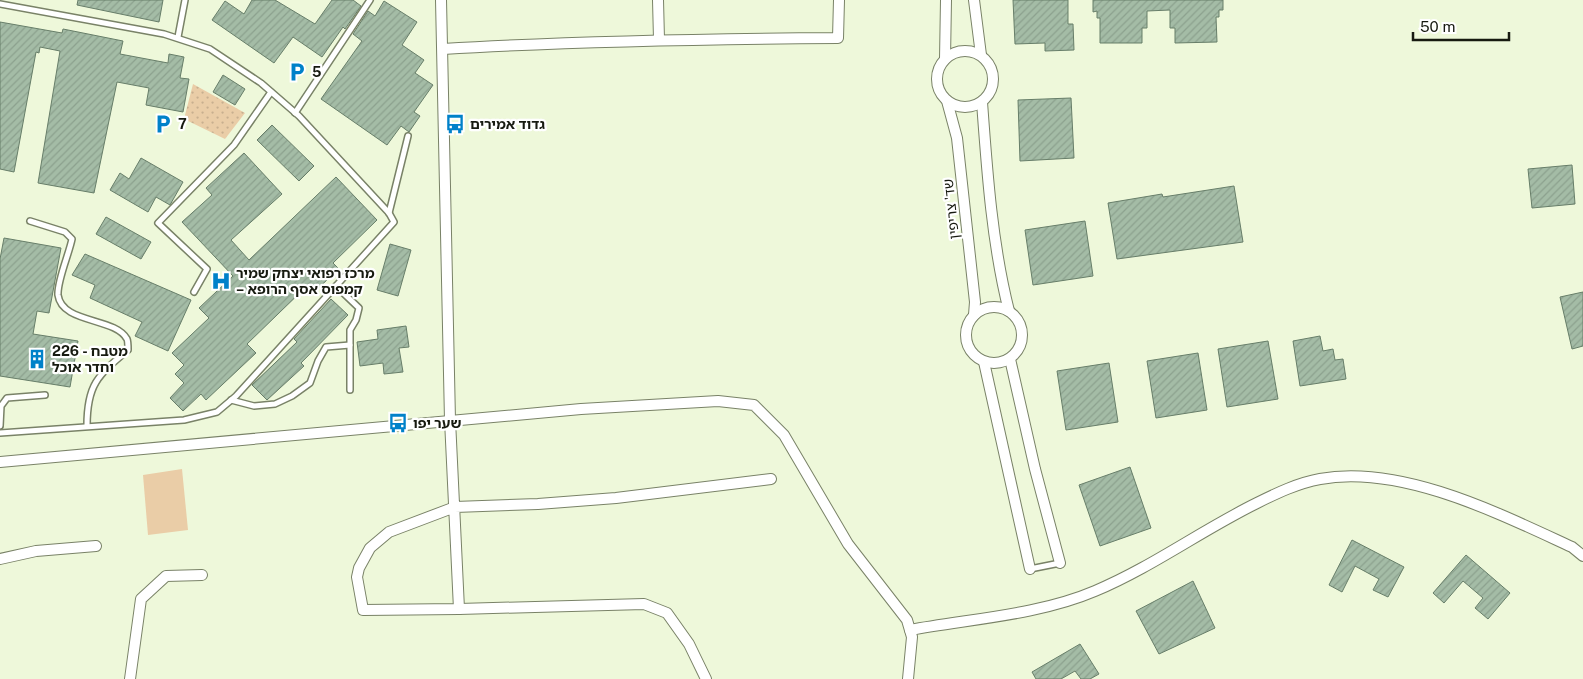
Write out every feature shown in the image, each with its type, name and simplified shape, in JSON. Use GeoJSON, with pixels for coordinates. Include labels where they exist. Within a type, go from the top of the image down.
{"type":"FeatureCollection","features":[{"type":"Feature","properties":{"kind":"street"},"geometry":{"type":"LineString","coordinates":[[441,0],[450,420],[459,609]]}},
{"type":"Feature","properties":{"kind":"street"},"geometry":{"type":"LineString","coordinates":[[658,0],[658,39]]}},
{"type":"Feature","properties":{"kind":"street"},"geometry":{"type":"LineString","coordinates":[[443,49],[550,42],[838,38],[839,0]]}},
{"type":"Feature","properties":{"kind":"street"},"geometry":{"type":"LineString","coordinates":[[945,59],[962,50],[981,55],[988,61],[994,78],[991,92],[982,102],[964,107],[947,101],[941,94],[937,75],[945,59],[946,0]]}},
{"type":"Feature","properties":{"kind":"street"},"geometry":{"type":"LineString","coordinates":[[974,0],[981,55]]}},
{"type":"Feature","properties":{"kind":"street","name":"שד' צריפין"},"geometry":{"type":"LineString","coordinates":[[947,101],[957,138],[975,302],[974,315]]}},
{"type":"Feature","properties":{"kind":"street"},"geometry":{"type":"LineString","coordinates":[[982,102],[988,179],[1004,292],[1009,311],[1016,318],[1022,335],[1021,344],[1010,358],[1002,363],[984,362]]}},
{"type":"Feature","properties":{"kind":"street"},"geometry":{"type":"LineString","coordinates":[[1009,311],[991,307],[974,315],[966,332],[966,341],[970,350],[984,362],[1030,569]]}},
{"type":"Feature","properties":{"kind":"street"},"geometry":{"type":"LineString","coordinates":[[1010,358],[1035,469],[1060,563]]}},
{"type":"Feature","properties":{"kind":"street"},"geometry":{"type":"LineString","coordinates":[[0,462],[450,420],[718,401],[754,405],[784,435],[848,544],[908,620],[912,637],[908,679]]}},
{"type":"Feature","properties":{"kind":"street"},"geometry":{"type":"LineString","coordinates":[[910,630],[1036,609],[1094,592],[1159,559],[1256,503],[1292,487],[1320,479],[1346,476],[1388,480],[1441,492],[1498,513],[1572,547],[1583,556]]}},
{"type":"Feature","properties":{"kind":"street"},"geometry":{"type":"LineString","coordinates":[[706,679],[689,644],[667,613],[644,604],[363,610],[357,577],[358,568],[370,548],[389,532],[455,507],[538,504],[616,498],[771,479]]}},
{"type":"Feature","properties":{"kind":"street"},"geometry":{"type":"LineString","coordinates":[[0,559],[36,551],[96,546]]}},
{"type":"Feature","properties":{"kind":"street"},"geometry":{"type":"LineString","coordinates":[[130,679],[142,599],[166,576],[202,575]]}},
{"type":"Feature","properties":{"kind":"lane"},"geometry":{"type":"LineString","coordinates":[[178,37],[185,0]]}},
{"type":"Feature","properties":{"kind":"lane"},"geometry":{"type":"LineString","coordinates":[[295,113],[370,0]]}},
{"type":"Feature","properties":{"kind":"lane"},"geometry":{"type":"LineString","coordinates":[[0,4],[178,37],[210,49],[271,92],[295,113],[389,213],[394,222],[231,400],[217,412],[193,418],[0,432]]}},
{"type":"Feature","properties":{"kind":"lane"},"geometry":{"type":"LineString","coordinates":[[194,292],[207,269],[158,223],[234,145],[271,92]]}},
{"type":"Feature","properties":{"kind":"lane"},"geometry":{"type":"LineString","coordinates":[[389,213],[408,136]]}},
{"type":"Feature","properties":{"kind":"lane"},"geometry":{"type":"LineString","coordinates":[[30,221],[65,232],[72,239],[58,293],[60,302],[68,311],[118,330],[127,339],[128,350],[96,381],[90,392],[87,426]]}},
{"type":"Feature","properties":{"kind":"lane"},"geometry":{"type":"LineString","coordinates":[[336,286],[359,308],[356,320],[350,330],[350,390]]}},
{"type":"Feature","properties":{"kind":"lane"},"geometry":{"type":"LineString","coordinates":[[231,400],[254,406],[275,404],[284,400],[310,383],[318,361],[326,347],[350,345]]}},
{"type":"Feature","properties":{"kind":"lane"},"geometry":{"type":"LineString","coordinates":[[0,426],[1,406],[8,398],[45,395]]}},
{"type":"Feature","properties":{"kind":"lane"},"geometry":{"type":"LineString","coordinates":[[1030,569],[1060,563]]}},
{"type":"Feature","properties":{"kind":"shaded area"},"geometry":{"type":"Polygon","coordinates":[[[193,84],[245,113],[225,139],[184,119],[193,84]]]}},
{"type":"Feature","properties":{"kind":"shaded area"},"geometry":{"type":"Polygon","coordinates":[[[182,469],[188,530],[148,535],[143,475],[182,469]]]}},
{"type":"Feature","properties":{"kind":"building"},"geometry":{"type":"Polygon","coordinates":[[[78,0],[163,0],[159,22],[77,5],[78,0]]]}},
{"type":"Feature","properties":{"kind":"building"},"geometry":{"type":"Polygon","coordinates":[[[252,0],[275,0],[315,24],[332,0],[353,0],[361,6],[345,29],[343,27],[322,57],[293,37],[274,63],[212,20],[225,1],[244,14],[252,0]]]}},
{"type":"Feature","properties":{"kind":"building"},"geometry":{"type":"Polygon","coordinates":[[[1013,0],[1068,0],[1068,24],[1073,24],[1074,50],[1045,51],[1045,43],[1015,44],[1013,0]]]}},
{"type":"Feature","properties":{"kind":"building"},"geometry":{"type":"Polygon","coordinates":[[[1093,0],[1223,0],[1223,10],[1219,10],[1219,17],[1216,17],[1217,42],[1175,43],[1175,28],[1170,28],[1170,10],[1147,11],[1147,28],[1142,28],[1142,43],[1100,43],[1100,18],[1097,18],[1097,11],[1093,12],[1093,0]]]}},
{"type":"Feature","properties":{"kind":"building"},"geometry":{"type":"Polygon","coordinates":[[[384,1],[417,22],[402,45],[424,60],[415,73],[433,85],[414,112],[420,116],[409,132],[401,126],[387,145],[321,99],[362,41],[353,34],[368,11],[375,16],[384,1]]]}},
{"type":"Feature","properties":{"kind":"building"},"geometry":{"type":"Polygon","coordinates":[[[0,22],[62,33],[63,29],[123,41],[120,54],[168,63],[169,54],[184,57],[180,78],[189,79],[183,112],[146,105],[149,88],[117,82],[94,193],[38,183],[60,51],[40,47],[39,53],[36,52],[14,172],[0,169],[0,22]]]}},
{"type":"Feature","properties":{"kind":"building"},"geometry":{"type":"Polygon","coordinates":[[[223,75],[245,89],[235,105],[213,92],[223,75]]]}},
{"type":"Feature","properties":{"kind":"building"},"geometry":{"type":"Polygon","coordinates":[[[1071,98],[1074,158],[1020,161],[1018,100],[1071,98]]]}},
{"type":"Feature","properties":{"kind":"building"},"geometry":{"type":"Polygon","coordinates":[[[272,125],[314,166],[299,181],[257,140],[272,125]]]}},
{"type":"Feature","properties":{"kind":"building"},"geometry":{"type":"Polygon","coordinates":[[[244,153],[282,194],[231,240],[249,260],[336,177],[377,220],[333,263],[339,269],[315,291],[309,284],[247,344],[256,353],[206,400],[201,394],[183,411],[170,398],[184,383],[175,374],[184,365],[172,353],[209,318],[199,308],[233,276],[182,222],[212,195],[206,188],[244,153]]]}},
{"type":"Feature","properties":{"kind":"building"},"geometry":{"type":"Polygon","coordinates":[[[141,158],[183,182],[170,205],[156,197],[148,212],[110,190],[120,173],[129,179],[141,158]]]}},
{"type":"Feature","properties":{"kind":"building"},"geometry":{"type":"Polygon","coordinates":[[[1572,165],[1575,204],[1532,208],[1528,169],[1572,165]]]}},
{"type":"Feature","properties":{"kind":"building"},"geometry":{"type":"Polygon","coordinates":[[[1234,186],[1243,242],[1117,259],[1108,203],[1162,194],[1163,197],[1234,186]]]}},
{"type":"Feature","properties":{"kind":"building"},"geometry":{"type":"Polygon","coordinates":[[[106,217],[151,242],[141,259],[96,234],[106,217]]]}},
{"type":"Feature","properties":{"kind":"building"},"geometry":{"type":"Polygon","coordinates":[[[1085,221],[1093,276],[1033,285],[1025,230],[1085,221]]]}},
{"type":"Feature","properties":{"kind":"building"},"geometry":{"type":"Polygon","coordinates":[[[4,238],[61,248],[49,313],[37,311],[33,334],[78,341],[70,387],[0,376],[0,259],[4,238]]]}},
{"type":"Feature","properties":{"kind":"building"},"geometry":{"type":"Polygon","coordinates":[[[390,244],[411,250],[398,296],[377,290],[390,244]]]}},
{"type":"Feature","properties":{"kind":"building"},"geometry":{"type":"Polygon","coordinates":[[[85,254],[191,300],[168,351],[135,336],[142,322],[90,298],[95,285],[72,275],[85,254]]]}},
{"type":"Feature","properties":{"kind":"building"},"geometry":{"type":"Polygon","coordinates":[[[1583,292],[1583,346],[1572,349],[1560,297],[1583,292]]]}},
{"type":"Feature","properties":{"kind":"building"},"geometry":{"type":"Polygon","coordinates":[[[331,299],[348,315],[301,363],[304,366],[267,400],[252,385],[297,342],[294,339],[331,299]]]}},
{"type":"Feature","properties":{"kind":"building"},"geometry":{"type":"Polygon","coordinates":[[[406,326],[409,347],[399,348],[403,372],[384,374],[383,363],[360,366],[357,342],[378,339],[377,330],[406,326]]]}},
{"type":"Feature","properties":{"kind":"building"},"geometry":{"type":"Polygon","coordinates":[[[1320,336],[1323,351],[1333,349],[1335,360],[1343,359],[1346,379],[1300,386],[1293,341],[1320,336]]]}},
{"type":"Feature","properties":{"kind":"building"},"geometry":{"type":"Polygon","coordinates":[[[1268,341],[1278,399],[1227,407],[1218,349],[1268,341]]]}},
{"type":"Feature","properties":{"kind":"building"},"geometry":{"type":"Polygon","coordinates":[[[1198,353],[1207,410],[1156,418],[1147,361],[1198,353]]]}},
{"type":"Feature","properties":{"kind":"building"},"geometry":{"type":"Polygon","coordinates":[[[1109,363],[1118,422],[1066,430],[1057,371],[1109,363]]]}},
{"type":"Feature","properties":{"kind":"building"},"geometry":{"type":"Polygon","coordinates":[[[1130,467],[1151,528],[1100,546],[1079,485],[1130,467]]]}},
{"type":"Feature","properties":{"kind":"building"},"geometry":{"type":"Polygon","coordinates":[[[1352,540],[1404,567],[1388,597],[1373,590],[1379,579],[1355,566],[1342,592],[1329,585],[1352,540]]]}},
{"type":"Feature","properties":{"kind":"building"},"geometry":{"type":"Polygon","coordinates":[[[1466,555],[1510,593],[1488,619],[1475,608],[1483,598],[1463,581],[1444,603],[1433,593],[1466,555]]]}},
{"type":"Feature","properties":{"kind":"building"},"geometry":{"type":"Polygon","coordinates":[[[1193,581],[1215,628],[1159,654],[1136,611],[1193,581]]]}},
{"type":"Feature","properties":{"kind":"building"},"geometry":{"type":"Polygon","coordinates":[[[1080,644],[1099,674],[1090,679],[1081,679],[1075,671],[1061,679],[1036,679],[1032,672],[1080,644]]]}},
{"type":"Feature","properties":{"kind":"place","name":"5"},"geometry":{"type":"Point","coordinates":[297,72]}},
{"type":"Feature","properties":{"kind":"place","name":"7"},"geometry":{"type":"Point","coordinates":[163,124]}},
{"type":"Feature","properties":{"kind":"place","name":"גדוד אמירים"},"geometry":{"type":"Point","coordinates":[455,124]}},
{"type":"Feature","properties":{"kind":"place","name":"מרכז רפואי יצחק שמיר – קמפוס אסף הרופא"},"geometry":{"type":"Point","coordinates":[221,281]}},
{"type":"Feature","properties":{"kind":"place","name":"226 - מטבח וחדר אוכל"},"geometry":{"type":"Point","coordinates":[37,359]}},
{"type":"Feature","properties":{"kind":"place","name":"שער יפו"},"geometry":{"type":"Point","coordinates":[398,423]}}]}
